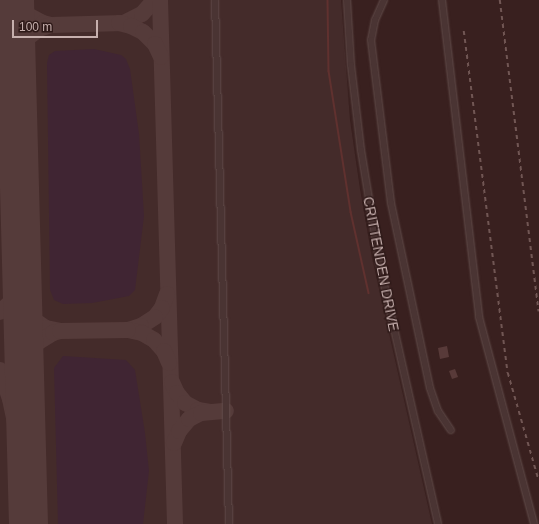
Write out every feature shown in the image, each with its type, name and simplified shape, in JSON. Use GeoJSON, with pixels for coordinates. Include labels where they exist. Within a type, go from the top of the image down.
{"type":"FeatureCollection","features":[{"type":"Feature","properties":{"kind":"street"},"geometry":{"type":"LineString","coordinates":[[215,0],[229,524]]}},
{"type":"Feature","properties":{"kind":"street","name":"CRITTENDEN DRIVE"},"geometry":{"type":"LineString","coordinates":[[347,0],[352,73],[365,177],[375,237],[389,311],[438,524]]}},
{"type":"Feature","properties":{"kind":"street"},"geometry":{"type":"LineString","coordinates":[[384,0],[375,20],[371,40],[391,203],[430,388],[438,411],[451,430]]}},
{"type":"Feature","properties":{"kind":"street"},"geometry":{"type":"LineString","coordinates":[[442,0],[479,317],[534,524]]}},
{"type":"Feature","properties":{"kind":"shaded area"},"geometry":{"type":"Polygon","coordinates":[[[0,0],[341,0],[350,120],[360,189],[372,258],[432,524],[0,524],[0,0]]]}},
{"type":"Feature","properties":{"kind":"shaded area"},"geometry":{"type":"Polygon","coordinates":[[[94,49],[121,55],[126,59],[130,69],[139,134],[144,216],[135,290],[129,296],[92,303],[63,304],[54,300],[50,290],[47,63],[49,55],[55,51],[94,49]]]}},
{"type":"Feature","properties":{"kind":"shaded area"},"geometry":{"type":"Polygon","coordinates":[[[63,356],[126,360],[135,370],[145,433],[149,471],[143,524],[58,524],[54,368],[63,356]]]}},
{"type":"Feature","properties":{"kind":"building"},"geometry":{"type":"Polygon","coordinates":[[[447,346],[449,357],[440,359],[438,348],[447,346]]]}},
{"type":"Feature","properties":{"kind":"building"},"geometry":{"type":"Polygon","coordinates":[[[455,369],[458,377],[452,379],[449,371],[455,369]]]}},
{"type":"Feature","properties":{"kind":"waterway"},"geometry":{"type":"LineString","coordinates":[[328,0],[329,71],[351,212],[369,293]]}},
{"type":"Feature","properties":{"kind":"taxiway"},"geometry":{"type":"LineString","coordinates":[[0,17],[11,0]]}},
{"type":"Feature","properties":{"kind":"taxiway"},"geometry":{"type":"LineString","coordinates":[[16,0],[28,15],[43,23],[51,25],[124,23],[142,14],[154,0]]}},
{"type":"Feature","properties":{"kind":"taxiway"},"geometry":{"type":"LineString","coordinates":[[160,0],[175,524]]}},
{"type":"Feature","properties":{"kind":"taxiway"},"geometry":{"type":"LineString","coordinates":[[119,23],[131,26],[143,32],[155,44],[161,57]]}},
{"type":"Feature","properties":{"kind":"taxiway"},"geometry":{"type":"LineString","coordinates":[[0,36],[11,50],[16,66],[20,50],[25,40],[39,29],[51,25]]}},
{"type":"Feature","properties":{"kind":"taxiway"},"geometry":{"type":"LineString","coordinates":[[0,312],[14,299],[20,284],[19,228]]}},
{"type":"Feature","properties":{"kind":"taxiway"},"geometry":{"type":"LineString","coordinates":[[22,289],[25,305],[34,320],[46,328],[60,331]]}},
{"type":"Feature","properties":{"kind":"taxiway"},"geometry":{"type":"LineString","coordinates":[[167,294],[162,308],[155,317],[141,326],[128,330],[142,333],[154,340],[164,351],[169,363]]}},
{"type":"Feature","properties":{"kind":"taxiway"},"geometry":{"type":"LineString","coordinates":[[24,371],[29,354],[37,343],[53,333],[60,331],[128,330]]}},
{"type":"Feature","properties":{"kind":"taxiway"},"geometry":{"type":"LineString","coordinates":[[0,370],[10,399],[18,438],[25,524]]}},
{"type":"Feature","properties":{"kind":"taxiway"},"geometry":{"type":"LineString","coordinates":[[172,382],[177,393],[185,403],[198,410],[210,412]]}},
{"type":"Feature","properties":{"kind":"taxiway"},"geometry":{"type":"LineString","coordinates":[[174,443],[179,431],[189,419],[201,413],[226,411]]}},
{"type":"Feature","properties":{"kind":"runway"},"geometry":{"type":"LineString","coordinates":[[14,0],[28,524]]}},
{"type":"Feature","properties":{"kind":"railway"},"geometry":{"type":"LineString","coordinates":[[500,0],[539,312]]}},
{"type":"Feature","properties":{"kind":"railway"},"geometry":{"type":"LineString","coordinates":[[464,31],[508,373],[539,481]]}}]}
